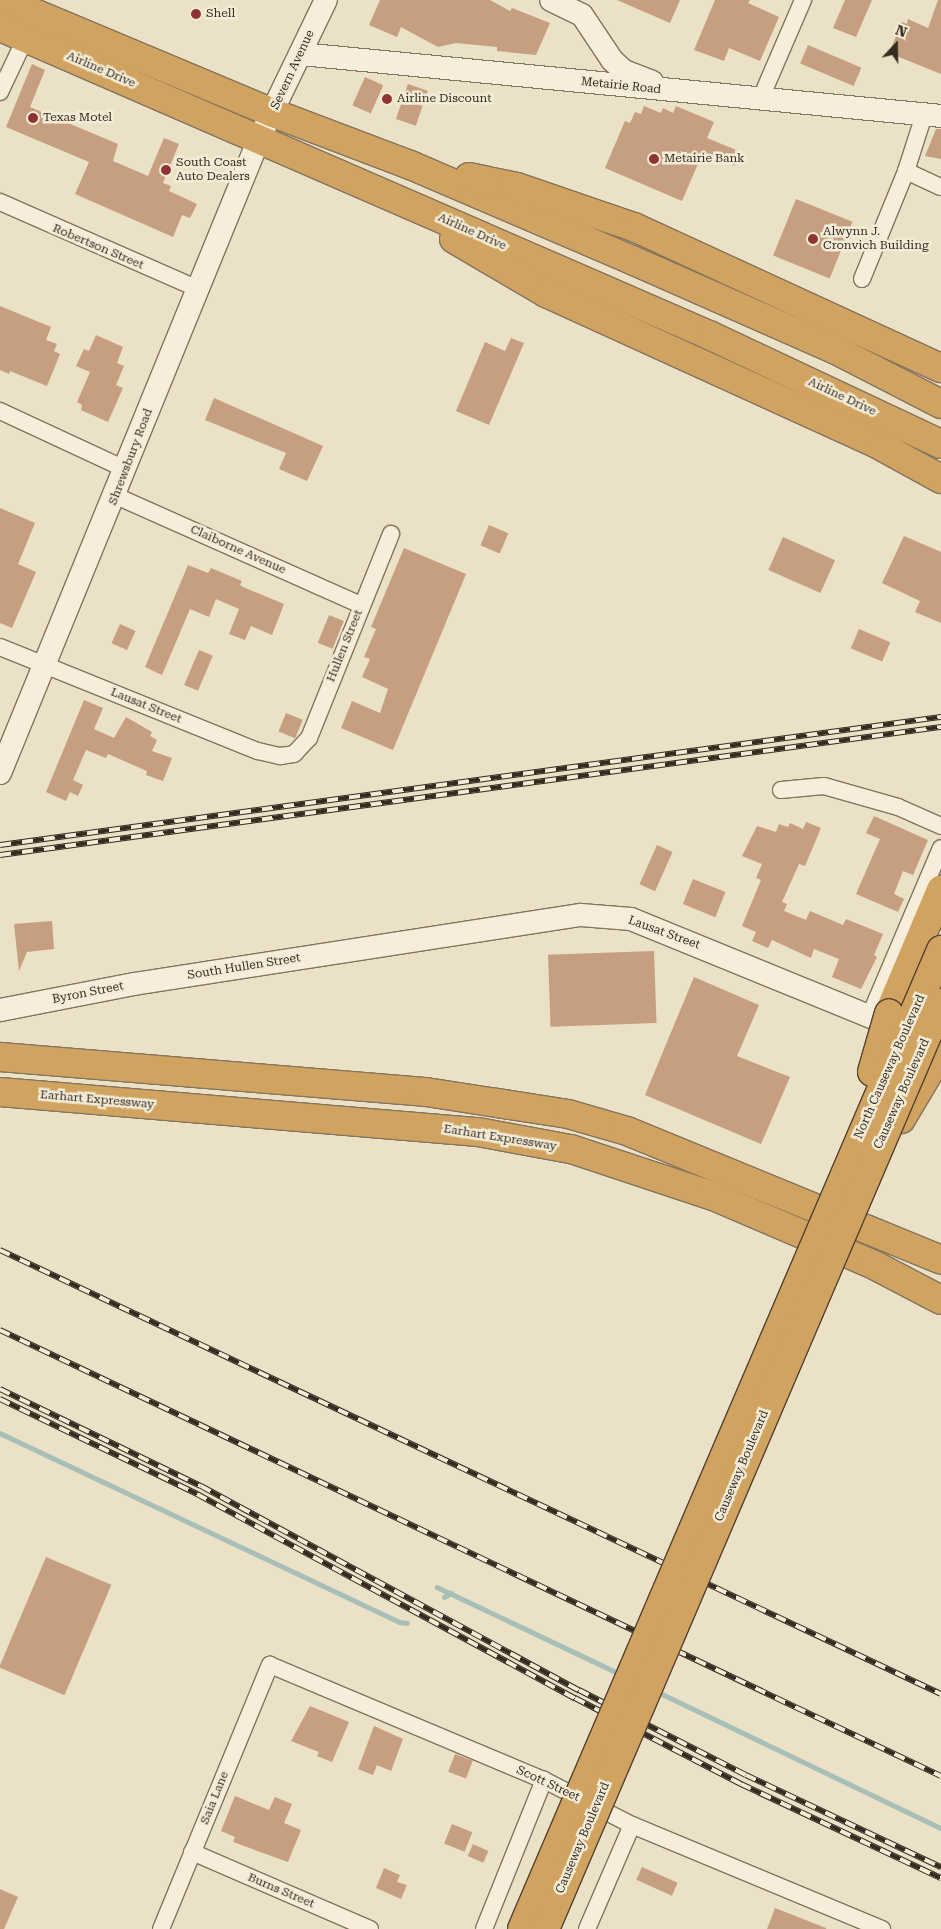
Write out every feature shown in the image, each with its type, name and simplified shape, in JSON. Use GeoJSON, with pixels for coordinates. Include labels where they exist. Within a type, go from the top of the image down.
{"type":"FeatureCollection","features":[{"type":"Feature","properties":{"kind":"highway","name":"Airline Drive"},"geometry":{"type":"LineString","coordinates":[[3,0],[259,139],[709,335],[941,444]]}},
{"type":"Feature","properties":{"kind":"highway","name":"Airline Drive"},"geometry":{"type":"LineString","coordinates":[[0,26],[33,17],[273,113],[410,165],[834,349],[941,404]]}},
{"type":"Feature","properties":{"kind":"highway"},"geometry":{"type":"LineString","coordinates":[[410,165],[517,187],[575,205],[662,239],[941,368]]}},
{"type":"Feature","properties":{"kind":"highway"},"geometry":{"type":"LineString","coordinates":[[397,199],[466,248],[597,317],[879,446],[941,479]]}},
{"type":"Feature","properties":{"kind":"highway"},"geometry":{"type":"LineString","coordinates":[[846,1195],[889,1013],[941,890]]}},
{"type":"Feature","properties":{"kind":"highway","name":"North Causeway Boulevard"},"geometry":{"type":"LineString","coordinates":[[846,1195],[941,950]]}},
{"type":"Feature","properties":{"kind":"highway","name":"Causeway Boulevard"},"geometry":{"type":"LineString","coordinates":[[522,1929],[846,1195],[941,1003]]}},
{"type":"Feature","properties":{"kind":"highway"},"geometry":{"type":"LineString","coordinates":[[846,1195],[941,1052]]}},
{"type":"Feature","properties":{"kind":"highway"},"geometry":{"type":"LineString","coordinates":[[2,1057],[426,1092],[568,1114],[627,1131],[941,1260]]}},
{"type":"Feature","properties":{"kind":"highway","name":"Earhart Expressway"},"geometry":{"type":"LineString","coordinates":[[0,1092],[478,1132],[571,1149],[712,1196],[876,1266],[941,1300]]}},
{"type":"Feature","properties":{"kind":"highway","name":"Causeway Boulevard"},"geometry":{"type":"LineString","coordinates":[[545,1929],[846,1195]]}},
{"type":"Feature","properties":{"kind":"street","name":"Severn Avenue"},"geometry":{"type":"LineString","coordinates":[[259,139],[326,0]]}},
{"type":"Feature","properties":{"kind":"street"},"geometry":{"type":"LineString","coordinates":[[551,0],[582,15],[601,44],[624,71],[681,92]]}},
{"type":"Feature","properties":{"kind":"street"},"geometry":{"type":"LineString","coordinates":[[760,100],[803,0]]}},
{"type":"Feature","properties":{"kind":"street"},"geometry":{"type":"LineString","coordinates":[[0,92],[33,17]]}},
{"type":"Feature","properties":{"kind":"street"},"geometry":{"type":"LineString","coordinates":[[574,82],[595,64],[601,44]]}},
{"type":"Feature","properties":{"kind":"street","name":"Metairie Road"},"geometry":{"type":"LineString","coordinates":[[301,54],[760,100],[933,115]]}},
{"type":"Feature","properties":{"kind":"street"},"geometry":{"type":"LineString","coordinates":[[862,279],[906,171],[933,115]]}},
{"type":"Feature","properties":{"kind":"street","name":"Shrewsbury Road"},"geometry":{"type":"LineString","coordinates":[[0,774],[116,496],[125,469],[259,139]]}},
{"type":"Feature","properties":{"kind":"street"},"geometry":{"type":"LineString","coordinates":[[906,171],[941,186]]}},
{"type":"Feature","properties":{"kind":"street","name":"Robertson Street"},"geometry":{"type":"LineString","coordinates":[[0,202],[198,289]]}},
{"type":"Feature","properties":{"kind":"street"},"geometry":{"type":"LineString","coordinates":[[0,411],[125,469]]}},
{"type":"Feature","properties":{"kind":"street","name":"Claiborne Avenue"},"geometry":{"type":"LineString","coordinates":[[116,496],[361,605]]}},
{"type":"Feature","properties":{"kind":"street","name":"Hullen Street"},"geometry":{"type":"LineString","coordinates":[[294,754],[308,738],[391,534]]}},
{"type":"Feature","properties":{"kind":"street","name":"Lausat Street"},"geometry":{"type":"LineString","coordinates":[[0,647],[258,751],[280,756],[294,754]]}},
{"type":"Feature","properties":{"kind":"street"},"geometry":{"type":"LineString","coordinates":[[780,790],[824,786],[898,807],[941,826]]}},
{"type":"Feature","properties":{"kind":"street"},"geometry":{"type":"LineString","coordinates":[[870,1015],[941,848]]}},
{"type":"Feature","properties":{"kind":"street","name":"Lausat Street"},"geometry":{"type":"LineString","coordinates":[[311,957],[581,915],[631,919],[870,1015],[941,1047]]}},
{"type":"Feature","properties":{"kind":"street","name":"South Hullen Street"},"geometry":{"type":"LineString","coordinates":[[177,977],[311,957]]}},
{"type":"Feature","properties":{"kind":"street","name":"Byron Street"},"geometry":{"type":"LineString","coordinates":[[0,1010],[177,977]]}},
{"type":"Feature","properties":{"kind":"street","name":"Scott Street"},"geometry":{"type":"LineString","coordinates":[[269,1666],[544,1780],[632,1825],[882,1929]]}},
{"type":"Feature","properties":{"kind":"street","name":"Saia Lane"},"geometry":{"type":"LineString","coordinates":[[161,1929],[269,1666]]}},
{"type":"Feature","properties":{"kind":"street"},"geometry":{"type":"LineString","coordinates":[[484,1929],[544,1780]]}},
{"type":"Feature","properties":{"kind":"street"},"geometry":{"type":"LineString","coordinates":[[587,1929],[632,1825]]}},
{"type":"Feature","properties":{"kind":"street","name":"Burns Street"},"geometry":{"type":"LineString","coordinates":[[192,1852],[370,1929]]}},
{"type":"Feature","properties":{"kind":"building"},"geometry":{"type":"Polygon","coordinates":[[[380,0],[490,0],[510,11],[512,8],[550,23],[536,55],[497,51],[497,47],[456,43],[438,47],[401,27],[397,37],[369,25],[380,0]]]}},
{"type":"Feature","properties":{"kind":"building"},"geometry":{"type":"Polygon","coordinates":[[[617,0],[680,0],[670,23],[617,0]]]}},
{"type":"Feature","properties":{"kind":"building"},"geometry":{"type":"Polygon","coordinates":[[[715,0],[750,0],[748,3],[779,17],[760,61],[729,48],[724,61],[694,50],[715,0]]]}},
{"type":"Feature","properties":{"kind":"building"},"geometry":{"type":"Polygon","coordinates":[[[845,0],[872,0],[856,37],[833,28],[845,0]]]}},
{"type":"Feature","properties":{"kind":"building"},"geometry":{"type":"Polygon","coordinates":[[[938,0],[941,0],[941,74],[889,53],[902,22],[907,24],[908,19],[928,28],[938,0]]]}},
{"type":"Feature","properties":{"kind":"building"},"geometry":{"type":"Polygon","coordinates":[[[808,45],[861,68],[854,86],[800,63],[808,45]]]}},
{"type":"Feature","properties":{"kind":"building"},"geometry":{"type":"Polygon","coordinates":[[[32,64],[45,70],[30,107],[118,144],[113,161],[148,176],[164,138],[179,144],[163,183],[171,186],[169,191],[197,204],[190,218],[182,215],[173,237],[75,194],[89,162],[6,127],[32,64]]]}},
{"type":"Feature","properties":{"kind":"building"},"geometry":{"type":"Polygon","coordinates":[[[365,77],[383,85],[371,113],[352,105],[365,77]]]}},
{"type":"Feature","properties":{"kind":"building"},"geometry":{"type":"Polygon","coordinates":[[[408,84],[428,91],[416,126],[396,119],[408,84]]]}},
{"type":"Feature","properties":{"kind":"building","name":"Metairie Bank"},"geometry":{"type":"Polygon","coordinates":[[[644,106],[661,113],[663,108],[673,113],[676,106],[714,122],[707,138],[741,152],[735,166],[703,152],[682,201],[605,168],[625,121],[630,123],[635,112],[641,114],[644,106]]]}},
{"type":"Feature","properties":{"kind":"building"},"geometry":{"type":"Polygon","coordinates":[[[936,129],[941,129],[941,159],[925,156],[936,129]]]}},
{"type":"Feature","properties":{"kind":"building","name":"Alwynn J. Cronvich Building"},"geometry":{"type":"Polygon","coordinates":[[[796,199],[853,222],[830,278],[773,256],[796,199]]]}},
{"type":"Feature","properties":{"kind":"building"},"geometry":{"type":"Polygon","coordinates":[[[0,306],[51,327],[46,340],[57,344],[54,351],[60,354],[47,386],[10,371],[9,374],[0,370],[0,306]]]}},
{"type":"Feature","properties":{"kind":"building"},"geometry":{"type":"Polygon","coordinates":[[[96,335],[123,347],[117,363],[124,366],[116,385],[123,388],[108,422],[81,410],[82,405],[77,402],[90,372],[76,366],[84,349],[89,351],[96,335]]]}},
{"type":"Feature","properties":{"kind":"building"},"geometry":{"type":"Polygon","coordinates":[[[511,338],[524,343],[489,425],[456,411],[485,342],[505,351],[511,338]]]}},
{"type":"Feature","properties":{"kind":"building"},"geometry":{"type":"Polygon","coordinates":[[[214,398],[323,446],[307,481],[279,469],[286,453],[205,420],[214,398]]]}},
{"type":"Feature","properties":{"kind":"building"},"geometry":{"type":"Polygon","coordinates":[[[0,508],[35,523],[18,564],[36,572],[12,628],[0,623],[0,508]]]}},
{"type":"Feature","properties":{"kind":"building"},"geometry":{"type":"Polygon","coordinates":[[[489,525],[508,533],[500,553],[480,545],[489,525]]]}},
{"type":"Feature","properties":{"kind":"building"},"geometry":{"type":"Polygon","coordinates":[[[904,536],[941,552],[941,623],[915,612],[920,601],[882,583],[904,536]]]}},
{"type":"Feature","properties":{"kind":"building"},"geometry":{"type":"Polygon","coordinates":[[[783,537],[835,560],[820,593],[768,570],[783,537]]]}},
{"type":"Feature","properties":{"kind":"building"},"geometry":{"type":"Polygon","coordinates":[[[404,548],[466,574],[393,750],[341,728],[352,701],[380,713],[388,689],[362,677],[370,659],[364,657],[376,629],[371,627],[404,548]]]}},
{"type":"Feature","properties":{"kind":"building"},"geometry":{"type":"Polygon","coordinates":[[[188,565],[208,573],[211,568],[242,581],[240,585],[243,587],[284,604],[272,635],[251,626],[245,640],[229,634],[239,609],[216,599],[209,617],[190,609],[162,675],[145,667],[188,565]]]}},
{"type":"Feature","properties":{"kind":"building"},"geometry":{"type":"Polygon","coordinates":[[[329,615],[344,621],[333,649],[318,643],[329,615]]]}},
{"type":"Feature","properties":{"kind":"building"},"geometry":{"type":"Polygon","coordinates":[[[120,624],[136,631],[127,650],[111,643],[120,624]]]}},
{"type":"Feature","properties":{"kind":"building"},"geometry":{"type":"Polygon","coordinates":[[[859,629],[890,642],[882,662],[851,648],[859,629]]]}},
{"type":"Feature","properties":{"kind":"building"},"geometry":{"type":"Polygon","coordinates":[[[199,650],[213,656],[198,691],[184,685],[199,650]]]}},
{"type":"Feature","properties":{"kind":"building"},"geometry":{"type":"Polygon","coordinates":[[[84,700],[103,708],[94,729],[114,738],[126,717],[152,732],[150,736],[157,740],[152,751],[172,758],[163,781],[146,775],[147,771],[108,754],[106,758],[86,750],[73,780],[83,785],[78,796],[70,792],[66,801],[46,792],[84,700]]]}},
{"type":"Feature","properties":{"kind":"building"},"geometry":{"type":"Polygon","coordinates":[[[286,713],[303,720],[295,738],[279,732],[286,713]]]}},
{"type":"Feature","properties":{"kind":"building"},"geometry":{"type":"Polygon","coordinates":[[[874,816],[928,840],[913,875],[903,871],[894,894],[904,899],[898,912],[856,894],[880,839],[866,833],[874,816]]]}},
{"type":"Feature","properties":{"kind":"building"},"geometry":{"type":"Polygon","coordinates":[[[806,822],[821,828],[805,866],[799,864],[782,902],[787,904],[784,911],[806,920],[810,911],[843,925],[846,919],[883,934],[874,955],[877,957],[861,989],[832,977],[839,959],[814,949],[811,958],[772,940],[768,948],[752,941],[756,932],[742,926],[761,880],[756,878],[762,864],[742,856],[757,826],[776,832],[779,824],[788,827],[790,823],[803,829],[806,822]]]}},
{"type":"Feature","properties":{"kind":"building"},"geometry":{"type":"Polygon","coordinates":[[[657,845],[673,852],[655,891],[640,884],[657,845]]]}},
{"type":"Feature","properties":{"kind":"building"},"geometry":{"type":"Polygon","coordinates":[[[693,879],[725,892],[715,917],[683,904],[693,879]]]}},
{"type":"Feature","properties":{"kind":"building"},"geometry":{"type":"Polygon","coordinates":[[[52,921],[54,949],[27,952],[19,971],[14,924],[52,921]]]}},
{"type":"Feature","properties":{"kind":"building"},"geometry":{"type":"Polygon","coordinates":[[[654,951],[657,1023],[551,1027],[548,955],[654,951]]]}},
{"type":"Feature","properties":{"kind":"building"},"geometry":{"type":"Polygon","coordinates":[[[694,977],[759,1005],[737,1056],[790,1077],[761,1144],[645,1095],[694,977]]]}},
{"type":"Feature","properties":{"kind":"building"},"geometry":{"type":"Polygon","coordinates":[[[46,1557],[111,1585],[64,1695],[0,1668],[46,1557]]]}},
{"type":"Feature","properties":{"kind":"building"},"geometry":{"type":"Polygon","coordinates":[[[310,1706],[349,1722],[332,1762],[317,1756],[319,1752],[291,1741],[310,1706]]]}},
{"type":"Feature","properties":{"kind":"building"},"geometry":{"type":"Polygon","coordinates":[[[374,1726],[403,1739],[391,1771],[377,1765],[373,1775],[358,1769],[374,1726]]]}},
{"type":"Feature","properties":{"kind":"building"},"geometry":{"type":"Polygon","coordinates":[[[455,1754],[473,1761],[466,1779],[448,1772],[455,1754]]]}},
{"type":"Feature","properties":{"kind":"building"},"geometry":{"type":"Polygon","coordinates":[[[235,1796],[269,1810],[275,1797],[292,1804],[284,1823],[301,1830],[288,1862],[233,1842],[235,1837],[221,1831],[235,1796]]]}},
{"type":"Feature","properties":{"kind":"building"},"geometry":{"type":"Polygon","coordinates":[[[452,1824],[472,1832],[465,1852],[444,1843],[452,1824]]]}},
{"type":"Feature","properties":{"kind":"building"},"geometry":{"type":"Polygon","coordinates":[[[473,1844],[489,1851],[483,1863],[468,1856],[473,1844]]]}},
{"type":"Feature","properties":{"kind":"building"},"geometry":{"type":"Polygon","coordinates":[[[642,1867],[678,1883],[672,1896],[636,1880],[642,1867]]]}},
{"type":"Feature","properties":{"kind":"building"},"geometry":{"type":"Polygon","coordinates":[[[384,1868],[400,1875],[397,1882],[407,1885],[401,1899],[376,1888],[384,1868]]]}},
{"type":"Feature","properties":{"kind":"building"},"geometry":{"type":"Polygon","coordinates":[[[0,1889],[18,1897],[4,1929],[0,1929],[0,1889]]]}},
{"type":"Feature","properties":{"kind":"building"},"geometry":{"type":"Polygon","coordinates":[[[775,1908],[826,1928],[826,1929],[767,1929],[775,1908]]]}},
{"type":"Feature","properties":{"kind":"waterway"},"geometry":{"type":"LineString","coordinates":[[0,1433],[399,1622],[407,1623]]}},
{"type":"Feature","properties":{"kind":"waterway"},"geometry":{"type":"LineString","coordinates":[[437,1587],[622,1675]]}},
{"type":"Feature","properties":{"kind":"waterway"},"geometry":{"type":"LineString","coordinates":[[444,1597],[451,1593]]}},
{"type":"Feature","properties":{"kind":"waterway"},"geometry":{"type":"LineString","coordinates":[[656,1691],[941,1828]]}},
{"type":"Feature","properties":{"kind":"railway"},"geometry":{"type":"LineString","coordinates":[[0,845],[941,717]]}},
{"type":"Feature","properties":{"kind":"railway"},"geometry":{"type":"LineString","coordinates":[[0,855],[941,727]]}},
{"type":"Feature","properties":{"kind":"railway"},"geometry":{"type":"LineString","coordinates":[[0,1250],[941,1694]]}},
{"type":"Feature","properties":{"kind":"railway"},"geometry":{"type":"LineString","coordinates":[[0,1330],[941,1776]]}},
{"type":"Feature","properties":{"kind":"railway"},"geometry":{"type":"LineString","coordinates":[[0,1389],[201,1486],[579,1690],[746,1775],[941,1867]]}},
{"type":"Feature","properties":{"kind":"railway"},"geometry":{"type":"LineString","coordinates":[[0,1399],[197,1494],[575,1698],[741,1784],[941,1878]]}},
{"type":"Feature","properties":{"kind":"place","name":"Shell"},"geometry":{"type":"Point","coordinates":[196,14]}},
{"type":"Feature","properties":{"kind":"place","name":"Airline Discount"},"geometry":{"type":"Point","coordinates":[387,99]}},
{"type":"Feature","properties":{"kind":"place","name":"Texas Motel"},"geometry":{"type":"Point","coordinates":[33,118]}},
{"type":"Feature","properties":{"kind":"place","name":"Metairie Bank"},"geometry":{"type":"Point","coordinates":[654,159]}},
{"type":"Feature","properties":{"kind":"place","name":"South Coast Auto Dealers"},"geometry":{"type":"Point","coordinates":[166,170]}},
{"type":"Feature","properties":{"kind":"place","name":"Alwynn J. Cronvich Building"},"geometry":{"type":"Point","coordinates":[813,239]}}]}
